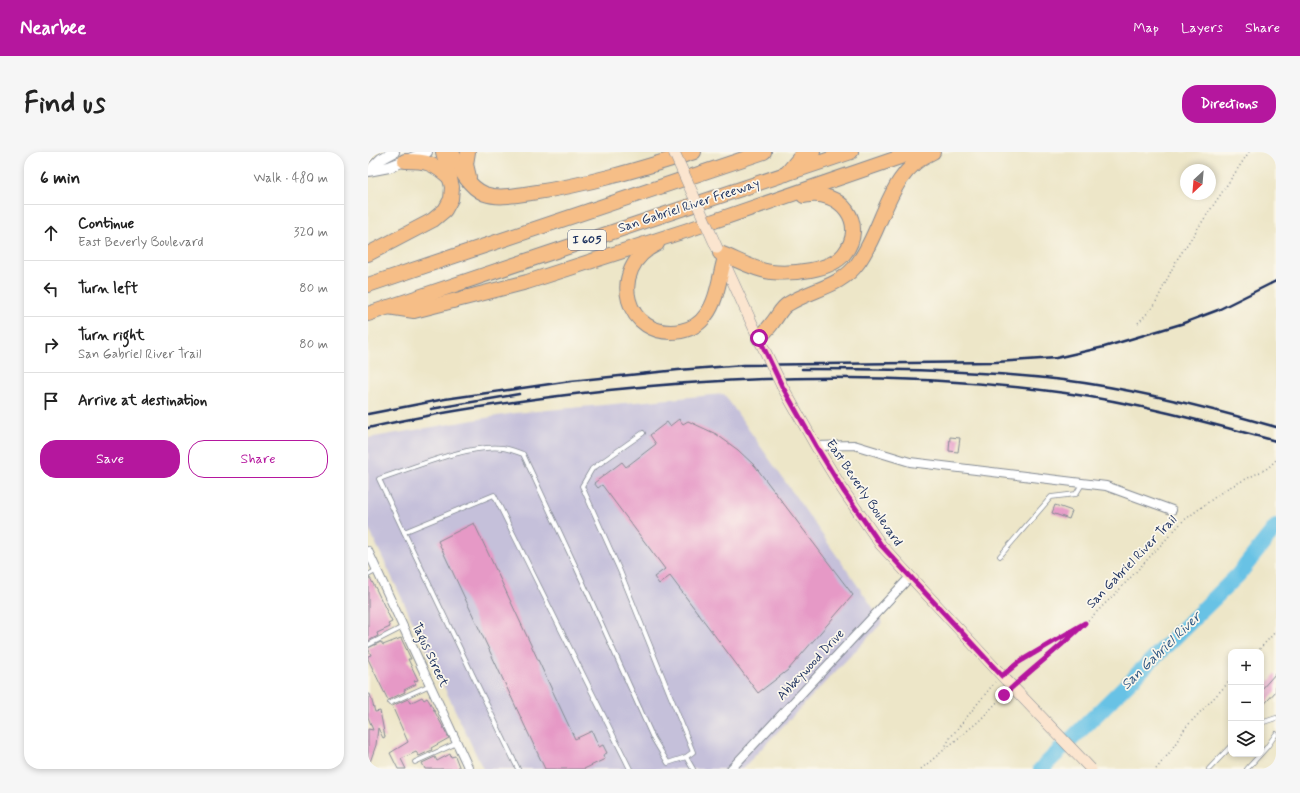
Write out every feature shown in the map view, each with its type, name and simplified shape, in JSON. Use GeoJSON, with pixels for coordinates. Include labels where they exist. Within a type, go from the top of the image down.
{"type":"FeatureCollection","features":[{"type":"Feature","properties":{"kind":"highway"},"geometry":{"type":"LineString","coordinates":[[368,254],[433,220],[444,210],[451,199],[452,187],[443,152]]}},
{"type":"Feature","properties":{"kind":"highway"},"geometry":{"type":"LineString","coordinates":[[452,152],[461,172],[471,183],[483,193],[502,197],[548,191],[616,176],[694,152]]}},
{"type":"Feature","properties":{"kind":"highway"},"geometry":{"type":"LineString","coordinates":[[468,152],[466,164],[471,183]]}},
{"type":"Feature","properties":{"kind":"highway","name":"San Gabriel River Freeway"},"geometry":{"type":"LineString","coordinates":[[368,285],[764,152]]}},
{"type":"Feature","properties":{"kind":"highway"},"geometry":{"type":"LineString","coordinates":[[786,174],[801,156],[813,152]]}},
{"type":"Feature","properties":{"kind":"highway","name":"San Gabriel River Freeway"},"geometry":{"type":"LineString","coordinates":[[368,314],[851,152]]}},
{"type":"Feature","properties":{"kind":"highway"},"geometry":{"type":"LineString","coordinates":[[388,307],[414,311],[527,282],[688,230],[915,152]]}},
{"type":"Feature","properties":{"kind":"highway"},"geometry":{"type":"LineString","coordinates":[[760,340],[788,304],[826,288],[842,278],[857,265],[866,252],[900,178],[910,166],[932,152]]}},
{"type":"Feature","properties":{"kind":"highway"},"geometry":{"type":"LineString","coordinates":[[405,162],[425,161],[440,169],[450,178]]}},
{"type":"Feature","properties":{"kind":"highway"},"geometry":{"type":"LineString","coordinates":[[688,230],[674,238],[655,244],[636,259],[630,270],[626,283],[627,299],[632,310],[639,319],[648,326],[659,331],[673,332],[687,330],[699,323],[712,305],[720,254],[760,269],[784,272],[815,269],[833,264],[844,254],[851,240],[853,226],[848,212],[841,203],[829,196],[814,194],[759,206]]}},
{"type":"Feature","properties":{"kind":"main road","name":"East Beverly Boulevard"},"geometry":{"type":"LineString","coordinates":[[674,152],[782,386],[843,490],[881,545],[1091,769]]}},
{"type":"Feature","properties":{"kind":"street"},"geometry":{"type":"LineString","coordinates":[[369,171],[381,159],[394,152]]}},
{"type":"Feature","properties":{"kind":"street"},"geometry":{"type":"LineString","coordinates":[[369,171],[405,162],[427,152]]}},
{"type":"Feature","properties":{"kind":"street"},"geometry":{"type":"LineString","coordinates":[[816,446],[854,445],[910,462],[1106,486],[1172,510]]}},
{"type":"Feature","properties":{"kind":"street","name":"Tagus Street"},"geometry":{"type":"LineString","coordinates":[[368,551],[469,769]]}},
{"type":"Feature","properties":{"kind":"street","name":"Abbeywood Drive"},"geometry":{"type":"LineString","coordinates":[[731,769],[910,577]]}},
{"type":"Feature","properties":{"kind":"lane"},"geometry":{"type":"LineString","coordinates":[[518,769],[379,479],[459,453],[489,448],[504,448],[523,454],[653,738],[668,763],[686,757],[693,752],[620,571],[582,486],[592,469],[643,433]]}},
{"type":"Feature","properties":{"kind":"lane"},"geometry":{"type":"LineString","coordinates":[[1000,556],[1051,497],[1076,494],[1082,484]]}},
{"type":"Feature","properties":{"kind":"lane"},"geometry":{"type":"LineString","coordinates":[[404,532],[494,495],[630,769]]}},
{"type":"Feature","properties":{"kind":"lane"},"geometry":{"type":"LineString","coordinates":[[368,575],[377,570]]}},
{"type":"Feature","properties":{"kind":"lane"},"geometry":{"type":"LineString","coordinates":[[368,645],[404,627]]}},
{"type":"Feature","properties":{"kind":"lane"},"geometry":{"type":"LineString","coordinates":[[390,703],[430,685]]}},
{"type":"Feature","properties":{"kind":"lane"},"geometry":{"type":"LineString","coordinates":[[1264,722],[1276,718]]}},
{"type":"Feature","properties":{"kind":"lane"},"geometry":{"type":"LineString","coordinates":[[1247,769],[1267,748],[1276,734]]}},
{"type":"Feature","properties":{"kind":"lane"},"geometry":{"type":"LineString","coordinates":[[415,762],[457,743]]}},
{"type":"Feature","properties":{"kind":"lane"},"geometry":{"type":"LineString","coordinates":[[1209,769],[1228,749]]}},
{"type":"Feature","properties":{"kind":"lane"},"geometry":{"type":"LineString","coordinates":[[686,757],[693,769]]}},
{"type":"Feature","properties":{"kind":"path"},"geometry":{"type":"LineString","coordinates":[[1138,323],[1154,306],[1176,260],[1249,152]]}},
{"type":"Feature","properties":{"kind":"path","name":"San Gabriel River Trail"},"geometry":{"type":"LineString","coordinates":[[921,769],[979,721],[1008,682],[1059,649],[1118,591],[1183,520],[1226,489],[1268,468],[1276,460]]}},
{"type":"Feature","properties":{"kind":"path"},"geometry":{"type":"LineString","coordinates":[[943,751],[971,711],[1008,682],[1019,662],[1085,623]]}},
{"type":"Feature","properties":{"kind":"path"},"geometry":{"type":"LineString","coordinates":[[1260,649],[1276,631]]}},
{"type":"Feature","properties":{"kind":"path"},"geometry":{"type":"LineString","coordinates":[[1156,769],[1174,748],[1186,726],[1228,683]]}},
{"type":"Feature","properties":{"kind":"shaded area"},"geometry":{"type":"Polygon","coordinates":[[[724,394],[883,622],[742,769],[483,769],[368,527],[368,438],[515,413],[724,394]]]}},
{"type":"Feature","properties":{"kind":"building"},"geometry":{"type":"Polygon","coordinates":[[[679,419],[683,424],[688,421],[716,434],[738,450],[755,466],[853,595],[788,670],[758,693],[670,576],[659,584],[654,577],[665,569],[602,485],[598,488],[594,483],[622,462],[626,467],[656,444],[650,435],[667,422],[670,426],[679,419]]]}},
{"type":"Feature","properties":{"kind":"building"},"geometry":{"type":"Polygon","coordinates":[[[950,437],[960,438],[958,452],[949,451],[950,437]]]}},
{"type":"Feature","properties":{"kind":"building"},"geometry":{"type":"Polygon","coordinates":[[[1055,505],[1072,511],[1069,519],[1052,513],[1055,505]]]}},
{"type":"Feature","properties":{"kind":"building"},"geometry":{"type":"Polygon","coordinates":[[[474,523],[575,739],[592,731],[599,747],[603,745],[607,753],[603,755],[605,759],[584,769],[545,769],[438,541],[474,523]]]}},
{"type":"Feature","properties":{"kind":"building"},"geometry":{"type":"Polygon","coordinates":[[[368,578],[370,578],[376,589],[392,622],[388,624],[390,627],[377,633],[378,636],[368,641],[368,578]]]}},
{"type":"Feature","properties":{"kind":"building"},"geometry":{"type":"Polygon","coordinates":[[[401,638],[411,659],[408,659],[418,680],[414,681],[416,684],[404,690],[405,692],[388,700],[368,659],[368,656],[371,655],[368,648],[381,642],[383,645],[401,638]]]}},
{"type":"Feature","properties":{"kind":"building"},"geometry":{"type":"Polygon","coordinates":[[[1276,673],[1276,691],[1264,705],[1264,687],[1276,673]]]}},
{"type":"Feature","properties":{"kind":"building"},"geometry":{"type":"Polygon","coordinates":[[[368,694],[370,694],[375,712],[380,711],[385,737],[383,738],[378,728],[376,745],[370,762],[368,762],[368,729],[373,730],[368,717],[368,694]]]}},
{"type":"Feature","properties":{"kind":"building"},"geometry":{"type":"Polygon","coordinates":[[[422,697],[424,700],[427,698],[429,701],[449,738],[431,748],[432,750],[419,756],[416,752],[401,759],[406,769],[398,769],[390,753],[408,742],[392,706],[408,699],[410,703],[422,697]]]}},
{"type":"Feature","properties":{"kind":"building"},"geometry":{"type":"Polygon","coordinates":[[[450,754],[451,757],[455,756],[460,769],[425,769],[422,763],[435,757],[437,761],[450,754]]]}},
{"type":"Feature","properties":{"kind":"waterway","name":"San Gabriel River"},"geometry":{"type":"LineString","coordinates":[[1041,769],[1238,575],[1276,527]]}},
{"type":"Feature","properties":{"kind":"railway"},"geometry":{"type":"LineString","coordinates":[[368,414],[445,399],[571,381],[678,370],[744,365],[996,362],[1056,358],[1104,347],[1181,324],[1218,310],[1276,281]]}},
{"type":"Feature","properties":{"kind":"railway"},"geometry":{"type":"LineString","coordinates":[[802,369],[932,371],[998,374],[1063,380],[1117,388],[1170,399],[1276,427]]}},
{"type":"Feature","properties":{"kind":"railway"},"geometry":{"type":"LineString","coordinates":[[368,428],[488,406],[609,390],[723,381],[780,378],[837,378],[951,381],[1065,393],[1145,408],[1276,441]]}},
{"type":"Feature","properties":{"kind":"railway"},"geometry":{"type":"LineString","coordinates":[[431,409],[519,394]]}},
{"type":"Feature","properties":{"kind":"route"},"geometry":{"type":"LineString","coordinates":[[759,338],[782,386],[816,446],[843,490],[881,545],[1002,676],[1019,662],[1085,623],[1059,649],[1021,678],[1004,695]]}}]}
